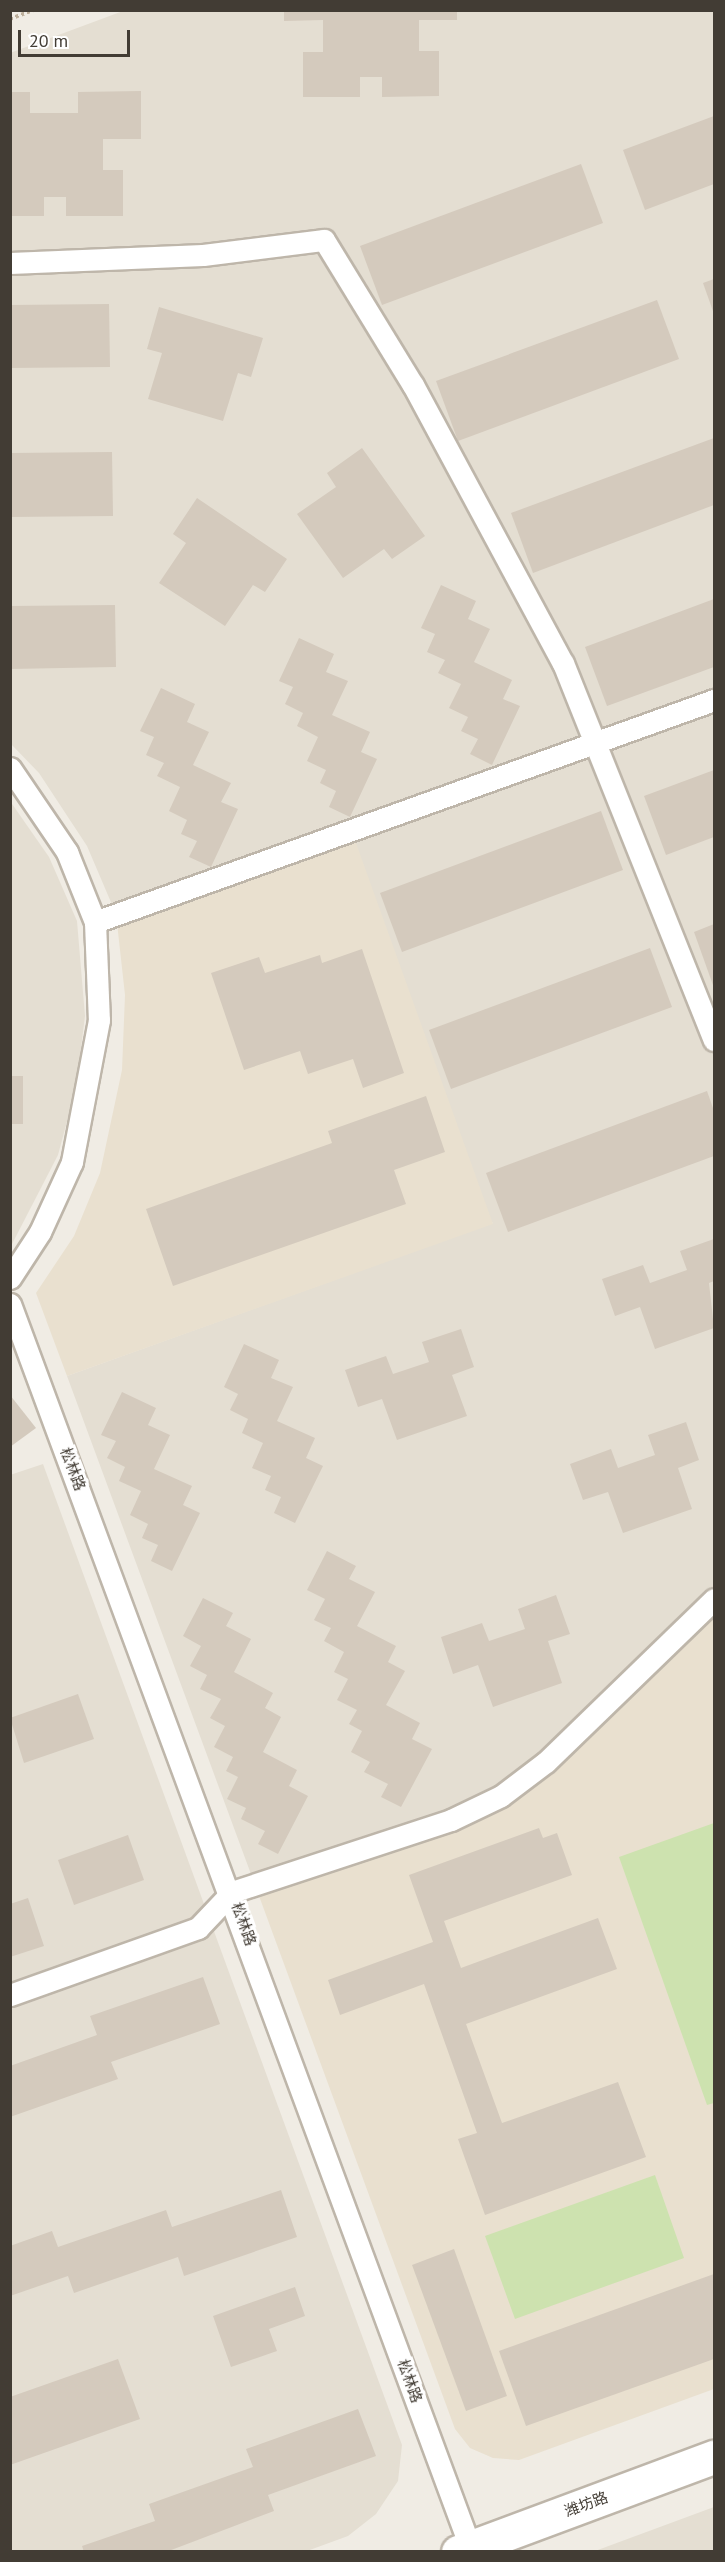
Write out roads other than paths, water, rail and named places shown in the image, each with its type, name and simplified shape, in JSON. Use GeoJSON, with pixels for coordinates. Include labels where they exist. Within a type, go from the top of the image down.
{"type":"FeatureCollection","features":[{"type":"Feature","properties":{"kind":"street","name":"潍坊路"},"geometry":{"type":"LineString","coordinates":[[464,2549],[714,2457]]}},
{"type":"Feature","properties":{"kind":"lane"},"geometry":{"type":"LineString","coordinates":[[10,262],[203,255],[324,240],[413,385],[563,663],[714,1040]]}},
{"type":"Feature","properties":{"kind":"lane"},"geometry":{"type":"LineString","coordinates":[[95,922],[596,747],[714,700]]}},
{"type":"Feature","properties":{"kind":"lane"},"geometry":{"type":"LineString","coordinates":[[10,768],[67,852],[95,922],[99,1020],[90,1092],[72,1162],[40,1232],[10,1278]]}},
{"type":"Feature","properties":{"kind":"lane","name":"松林路"},"geometry":{"type":"LineString","coordinates":[[10,1304],[232,1892],[464,2549]]}},
{"type":"Feature","properties":{"kind":"lane"},"geometry":{"type":"LineString","coordinates":[[10,1995],[198,1928],[232,1892],[451,1820],[501,1796],[604,1709],[714,1599]]}}]}
